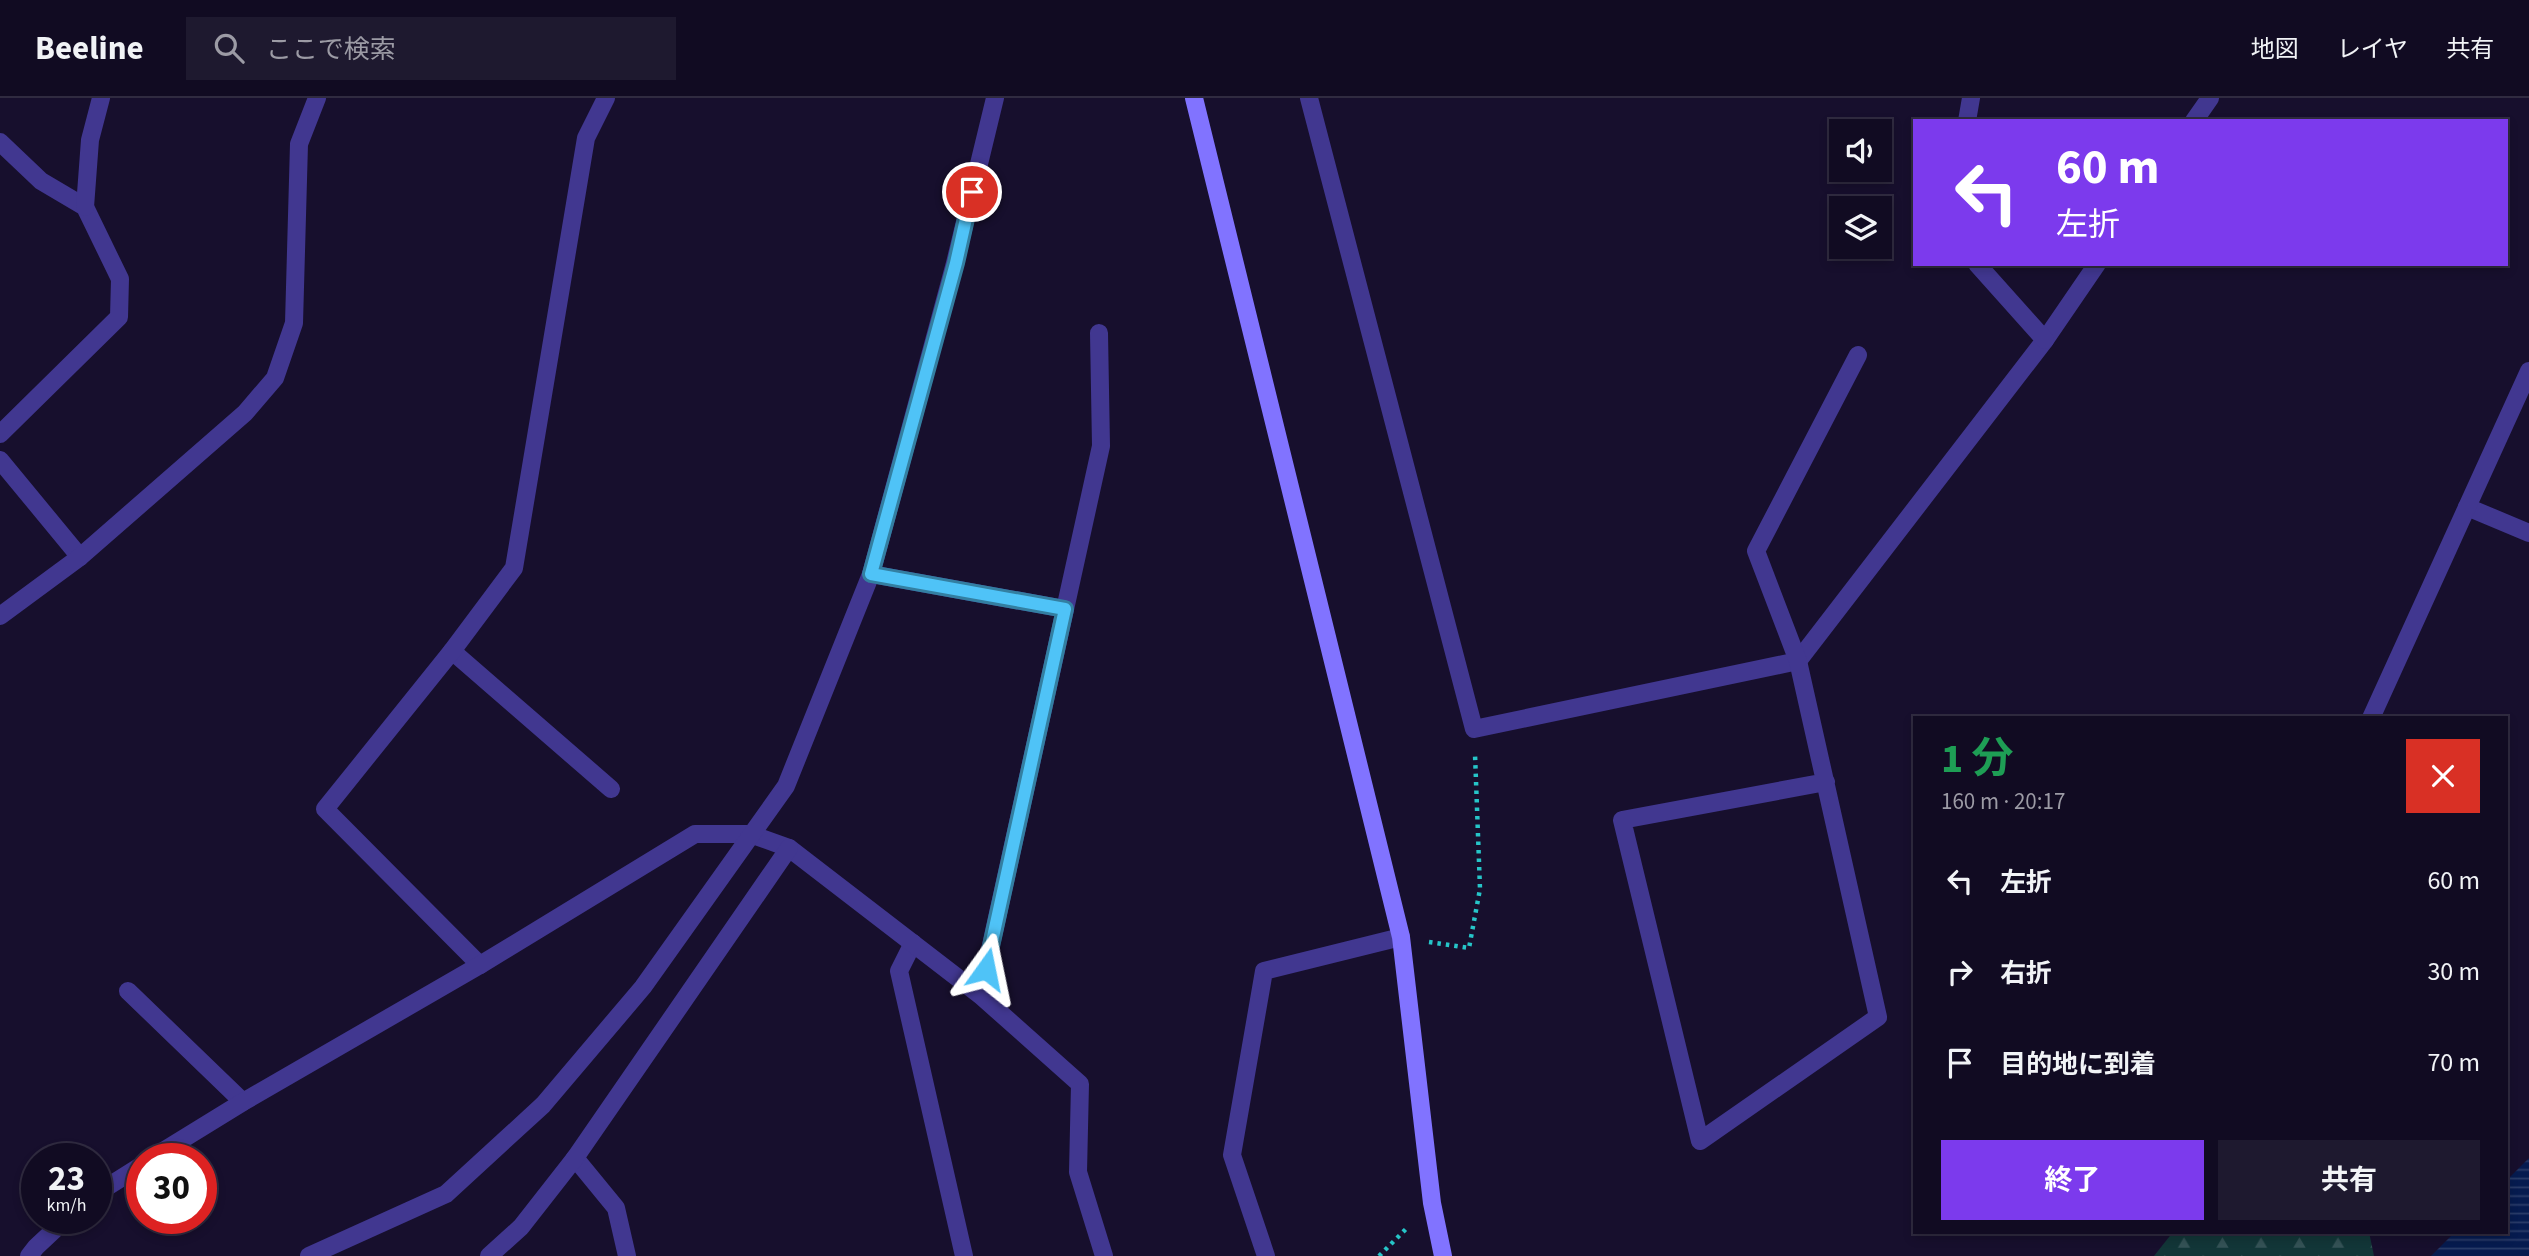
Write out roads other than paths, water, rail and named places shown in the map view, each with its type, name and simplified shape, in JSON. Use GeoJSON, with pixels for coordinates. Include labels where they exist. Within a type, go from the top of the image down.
{"type":"FeatureCollection","features":[{"type":"Feature","properties":{"kind":"street"},"geometry":{"type":"LineString","coordinates":[[0,434],[119,317],[120,279],[85,207],[90,140],[101,98]]}},
{"type":"Feature","properties":{"kind":"street"},"geometry":{"type":"LineString","coordinates":[[0,616],[80,557],[245,413],[275,378],[294,323],[299,144],[317,98]]}},
{"type":"Feature","properties":{"kind":"street"},"geometry":{"type":"LineString","coordinates":[[480,965],[326,809],[452,652],[514,568],[586,138],[606,98]]}},
{"type":"Feature","properties":{"kind":"street"},"geometry":{"type":"LineString","coordinates":[[309,1256],[446,1194],[543,1104],[643,986],[786,786],[871,574],[956,263],[995,98]]}},
{"type":"Feature","properties":{"kind":"street"},"geometry":{"type":"LineString","coordinates":[[1194,98],[1401,937],[1432,1203],[1443,1256]]}},
{"type":"Feature","properties":{"kind":"street"},"geometry":{"type":"LineString","coordinates":[[1309,98],[1474,729],[1798,661],[2045,340],[2096,266]]}},
{"type":"Feature","properties":{"kind":"street"},"geometry":{"type":"LineString","coordinates":[[1967,119],[1971,98]]}},
{"type":"Feature","properties":{"kind":"street"},"geometry":{"type":"LineString","coordinates":[[2195,119],[2210,98]]}},
{"type":"Feature","properties":{"kind":"street"},"geometry":{"type":"LineString","coordinates":[[0,142],[41,181],[85,207]]}},
{"type":"Feature","properties":{"kind":"street"},"geometry":{"type":"LineString","coordinates":[[1979,266],[2045,340]]}},
{"type":"Feature","properties":{"kind":"street"},"geometry":{"type":"LineString","coordinates":[[981,995],[1101,446],[1099,334]]}},
{"type":"Feature","properties":{"kind":"street"},"geometry":{"type":"LineString","coordinates":[[1826,782],[1622,820],[1700,1141],[1878,1017],[1826,782],[1798,661],[1756,551],[1858,355]]}},
{"type":"Feature","properties":{"kind":"street"},"geometry":{"type":"LineString","coordinates":[[2372,716],[2529,371]]}},
{"type":"Feature","properties":{"kind":"street"},"geometry":{"type":"LineString","coordinates":[[0,460],[80,557]]}},
{"type":"Feature","properties":{"kind":"street"},"geometry":{"type":"LineString","coordinates":[[2467,507],[2529,533]]}},
{"type":"Feature","properties":{"kind":"street"},"geometry":{"type":"LineString","coordinates":[[871,574],[1065,609]]}},
{"type":"Feature","properties":{"kind":"street"},"geometry":{"type":"LineString","coordinates":[[452,652],[611,789]]}},
{"type":"Feature","properties":{"kind":"street"},"geometry":{"type":"LineString","coordinates":[[176,1143],[480,965],[695,834],[750,834],[789,848],[981,995],[1080,1084],[1078,1172],[1104,1256]]}},
{"type":"Feature","properties":{"kind":"street"},"geometry":{"type":"LineString","coordinates":[[489,1256],[521,1227],[575,1158],[789,848]]}},
{"type":"Feature","properties":{"kind":"street"},"geometry":{"type":"LineString","coordinates":[[1266,1256],[1232,1155],[1264,971],[1401,937]]}},
{"type":"Feature","properties":{"kind":"street"},"geometry":{"type":"LineString","coordinates":[[913,943],[899,971],[964,1256]]}},
{"type":"Feature","properties":{"kind":"street"},"geometry":{"type":"LineString","coordinates":[[128,991],[243,1102]]}},
{"type":"Feature","properties":{"kind":"street"},"geometry":{"type":"LineString","coordinates":[[575,1158],[616,1208],[627,1256]]}},
{"type":"Feature","properties":{"kind":"street"},"geometry":{"type":"LineString","coordinates":[[29,1256],[50,1234]]}},
{"type":"Feature","properties":{"kind":"water"},"geometry":{"type":"Polygon","coordinates":[[[2529,1158],[2529,1256],[2431,1256],[2453,1234],[2508,1234],[2508,1179],[2529,1158]]]}}]}
